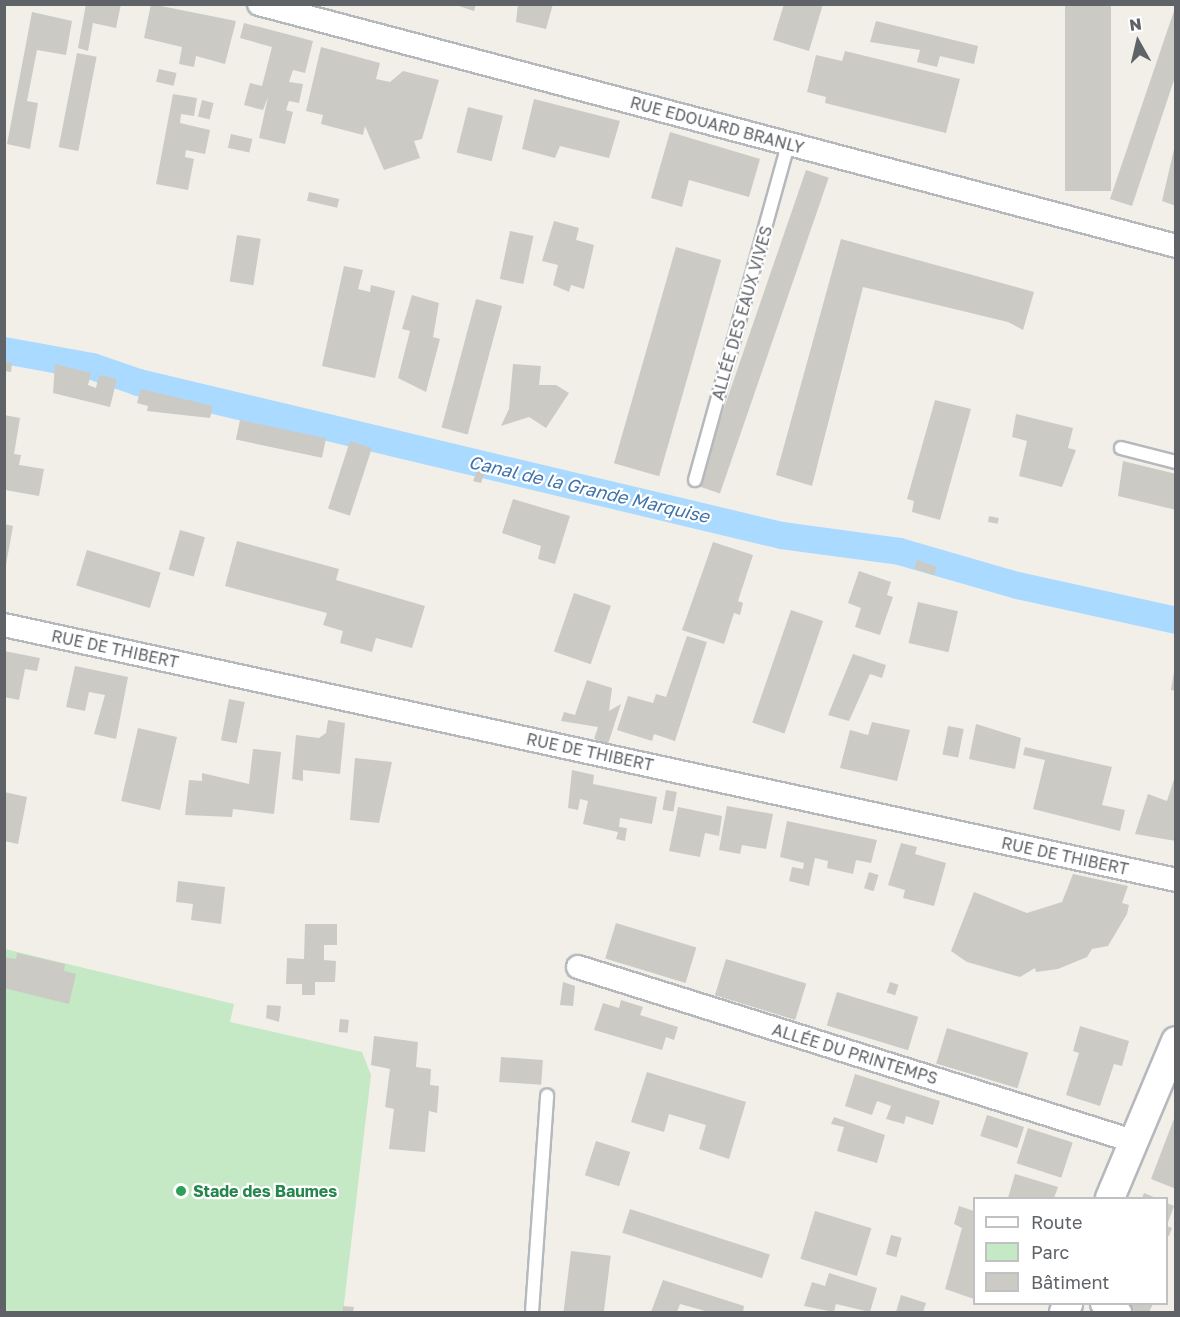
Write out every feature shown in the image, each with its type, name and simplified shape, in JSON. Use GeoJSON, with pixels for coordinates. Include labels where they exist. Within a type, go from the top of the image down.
{"type":"FeatureCollection","features":[{"type":"Feature","properties":{"kind":"street","name":"RUE EDOUARD BRANLY"},"geometry":{"type":"LineString","coordinates":[[259,4],[1176,246]]}},
{"type":"Feature","properties":{"kind":"street","name":"RUE DE THIBERT"},"geometry":{"type":"LineString","coordinates":[[4,625],[1176,880]]}},
{"type":"Feature","properties":{"kind":"street","name":"ALLÉE DU PRINTEMPS"},"geometry":{"type":"LineString","coordinates":[[578,967],[1133,1141]]}},
{"type":"Feature","properties":{"kind":"street"},"geometry":{"type":"LineString","coordinates":[[1110,1197],[1176,1041]]}},
{"type":"Feature","properties":{"kind":"street"},"geometry":{"type":"LineString","coordinates":[[1104,1305],[1120,1312]]}},
{"type":"Feature","properties":{"kind":"lane","name":"ALLÉE DES EAUX VIVES"},"geometry":{"type":"LineString","coordinates":[[695,480],[788,145]]}},
{"type":"Feature","properties":{"kind":"lane"},"geometry":{"type":"LineString","coordinates":[[1121,448],[1176,462]]}},
{"type":"Feature","properties":{"kind":"lane"},"geometry":{"type":"LineString","coordinates":[[532,1312],[547,1096]]}},
{"type":"Feature","properties":{"kind":"green space","name":"Stade des Baumes"},"geometry":{"type":"Polygon","coordinates":[[[5,949],[234,1004],[230,1022],[362,1052],[371,1075],[343,1312],[5,1312],[5,949]]]}},
{"type":"Feature","properties":{"kind":"building"},"geometry":{"type":"Polygon","coordinates":[[[86,4],[121,4],[116,28],[93,23],[88,51],[78,48],[86,4]]]}},
{"type":"Feature","properties":{"kind":"building"},"geometry":{"type":"Polygon","coordinates":[[[151,4],[236,21],[225,64],[196,56],[194,67],[179,64],[182,47],[144,38],[151,4]]]}},
{"type":"Feature","properties":{"kind":"building"},"geometry":{"type":"Polygon","coordinates":[[[453,4],[476,4],[474,11],[453,4]]]}},
{"type":"Feature","properties":{"kind":"building"},"geometry":{"type":"Polygon","coordinates":[[[518,4],[553,4],[546,29],[516,22],[518,4]]]}},
{"type":"Feature","properties":{"kind":"building"},"geometry":{"type":"Polygon","coordinates":[[[784,4],[823,4],[809,51],[773,40],[784,4]]]}},
{"type":"Feature","properties":{"kind":"building"},"geometry":{"type":"Polygon","coordinates":[[[1065,4],[1111,4],[1111,191],[1065,191],[1065,4]]]}},
{"type":"Feature","properties":{"kind":"building"},"geometry":{"type":"Polygon","coordinates":[[[1176,5],[1176,74],[1132,206],[1110,199],[1176,5]]]}},
{"type":"Feature","properties":{"kind":"building"},"geometry":{"type":"Polygon","coordinates":[[[32,12],[72,21],[66,55],[37,50],[27,101],[38,103],[30,149],[7,144],[32,12]]]}},
{"type":"Feature","properties":{"kind":"building"},"geometry":{"type":"Polygon","coordinates":[[[876,21],[978,46],[974,64],[940,56],[937,67],[917,62],[920,50],[870,42],[876,21]]]}},
{"type":"Feature","properties":{"kind":"building"},"geometry":{"type":"Polygon","coordinates":[[[244,23],[313,41],[305,73],[293,70],[289,82],[303,84],[299,103],[289,101],[286,110],[293,112],[285,144],[259,138],[268,97],[263,110],[244,105],[250,83],[262,86],[272,47],[240,38],[244,23]]]}},
{"type":"Feature","properties":{"kind":"building"},"geometry":{"type":"Polygon","coordinates":[[[321,47],[380,63],[376,79],[390,82],[403,71],[439,80],[422,139],[414,141],[420,158],[384,170],[365,126],[363,135],[321,124],[323,115],[306,111],[321,47]]]}},
{"type":"Feature","properties":{"kind":"building"},"geometry":{"type":"Polygon","coordinates":[[[845,51],[960,79],[946,133],[825,103],[826,97],[807,92],[816,55],[842,61],[845,51]]]}},
{"type":"Feature","properties":{"kind":"building"},"geometry":{"type":"Polygon","coordinates":[[[77,53],[97,57],[78,151],[59,147],[77,53]]]}},
{"type":"Feature","properties":{"kind":"building"},"geometry":{"type":"Polygon","coordinates":[[[159,69],[177,73],[174,86],[156,82],[159,69]]]}},
{"type":"Feature","properties":{"kind":"building"},"geometry":{"type":"Polygon","coordinates":[[[173,94],[197,98],[194,116],[181,114],[180,123],[210,130],[205,154],[186,150],[185,157],[194,159],[188,190],[156,184],[173,94]]]}},
{"type":"Feature","properties":{"kind":"building"},"geometry":{"type":"Polygon","coordinates":[[[534,99],[620,121],[609,158],[560,146],[555,158],[522,149],[534,99]]]}},
{"type":"Feature","properties":{"kind":"building"},"geometry":{"type":"Polygon","coordinates":[[[202,100],[214,103],[210,119],[198,116],[202,100]]]}},
{"type":"Feature","properties":{"kind":"building"},"geometry":{"type":"Polygon","coordinates":[[[468,107],[503,116],[492,161],[457,153],[468,107]]]}},
{"type":"Feature","properties":{"kind":"building"},"geometry":{"type":"Polygon","coordinates":[[[670,132],[760,159],[749,197],[689,180],[682,207],[651,198],[670,132]]]}},
{"type":"Feature","properties":{"kind":"building"},"geometry":{"type":"Polygon","coordinates":[[[231,134],[252,139],[249,153],[228,148],[231,134]]]}},
{"type":"Feature","properties":{"kind":"building"},"geometry":{"type":"Polygon","coordinates":[[[1176,145],[1176,206],[1162,201],[1176,145]]]}},
{"type":"Feature","properties":{"kind":"building"},"geometry":{"type":"Polygon","coordinates":[[[806,170],[829,178],[720,494],[697,486],[806,170]]]}},
{"type":"Feature","properties":{"kind":"building"},"geometry":{"type":"Polygon","coordinates":[[[309,192],[339,199],[337,208],[307,201],[309,192]]]}},
{"type":"Feature","properties":{"kind":"building"},"geometry":{"type":"Polygon","coordinates":[[[554,221],[579,228],[576,240],[594,245],[584,289],[571,285],[569,292],[553,285],[558,265],[542,261],[554,221]]]}},
{"type":"Feature","properties":{"kind":"building"},"geometry":{"type":"Polygon","coordinates":[[[510,231],[533,236],[523,284],[500,279],[510,231]]]}},
{"type":"Feature","properties":{"kind":"building"},"geometry":{"type":"Polygon","coordinates":[[[237,235],[261,239],[253,285],[230,281],[237,235]]]}},
{"type":"Feature","properties":{"kind":"building"},"geometry":{"type":"Polygon","coordinates":[[[841,239],[1034,292],[1023,330],[1008,322],[863,287],[812,486],[776,475],[841,239]]]}},
{"type":"Feature","properties":{"kind":"building"},"geometry":{"type":"Polygon","coordinates":[[[676,247],[721,260],[659,476],[614,463],[676,247]]]}},
{"type":"Feature","properties":{"kind":"building"},"geometry":{"type":"Polygon","coordinates":[[[344,266],[363,270],[358,289],[370,292],[371,285],[395,291],[375,378],[322,366],[344,266]]]}},
{"type":"Feature","properties":{"kind":"building"},"geometry":{"type":"Polygon","coordinates":[[[412,295],[439,303],[433,337],[440,339],[426,392],[398,378],[410,331],[402,329],[412,295]]]}},
{"type":"Feature","properties":{"kind":"building"},"geometry":{"type":"Polygon","coordinates":[[[476,299],[502,306],[468,434],[442,427],[476,299]]]}},
{"type":"Feature","properties":{"kind":"building"},"geometry":{"type":"Polygon","coordinates":[[[4,361],[12,363],[11,372],[4,371],[4,361]]]}},
{"type":"Feature","properties":{"kind":"building"},"geometry":{"type":"Polygon","coordinates":[[[55,364],[91,373],[88,385],[96,388],[99,375],[117,379],[110,407],[53,393],[55,364]]]}},
{"type":"Feature","properties":{"kind":"building"},"geometry":{"type":"Polygon","coordinates":[[[513,364],[541,366],[539,385],[556,385],[569,393],[546,428],[529,417],[501,426],[509,409],[513,364]]]}},
{"type":"Feature","properties":{"kind":"building"},"geometry":{"type":"Polygon","coordinates":[[[141,389],[213,406],[210,418],[147,411],[148,406],[137,403],[141,389]]]}},
{"type":"Feature","properties":{"kind":"building"},"geometry":{"type":"Polygon","coordinates":[[[935,400],[971,409],[940,520],[912,512],[914,501],[907,499],[935,400]]]}},
{"type":"Feature","properties":{"kind":"building"},"geometry":{"type":"Polygon","coordinates":[[[1016,414],[1073,428],[1068,448],[1076,450],[1062,487],[1019,476],[1027,441],[1012,437],[1016,414]]]}},
{"type":"Feature","properties":{"kind":"building"},"geometry":{"type":"Polygon","coordinates":[[[4,415],[20,418],[14,454],[21,455],[19,465],[44,469],[39,496],[5,490],[4,415]]]}},
{"type":"Feature","properties":{"kind":"building"},"geometry":{"type":"Polygon","coordinates":[[[240,420],[326,438],[322,458],[236,440],[240,420]]]}},
{"type":"Feature","properties":{"kind":"building"},"geometry":{"type":"Polygon","coordinates":[[[350,441],[372,448],[350,516],[328,509],[350,441]]]}},
{"type":"Feature","properties":{"kind":"building"},"geometry":{"type":"Polygon","coordinates":[[[1123,461],[1176,474],[1176,510],[1118,496],[1123,461]]]}},
{"type":"Feature","properties":{"kind":"building"},"geometry":{"type":"Polygon","coordinates":[[[478,469],[485,472],[481,483],[473,481],[478,469]]]}},
{"type":"Feature","properties":{"kind":"building"},"geometry":{"type":"Polygon","coordinates":[[[513,499],[570,516],[555,564],[538,559],[541,546],[502,533],[513,499]]]}},
{"type":"Feature","properties":{"kind":"building"},"geometry":{"type":"Polygon","coordinates":[[[989,516],[999,518],[998,524],[988,522],[989,516]]]}},
{"type":"Feature","properties":{"kind":"building"},"geometry":{"type":"Polygon","coordinates":[[[4,524],[13,526],[6,565],[4,565],[4,524]]]}},
{"type":"Feature","properties":{"kind":"building"},"geometry":{"type":"Polygon","coordinates":[[[180,530],[205,537],[194,577],[169,569],[180,530]]]}},
{"type":"Feature","properties":{"kind":"building"},"geometry":{"type":"Polygon","coordinates":[[[237,541],[339,569],[336,580],[425,606],[412,648],[376,638],[372,652],[340,643],[343,631],[323,625],[327,613],[225,586],[237,541]]]}},
{"type":"Feature","properties":{"kind":"building"},"geometry":{"type":"Polygon","coordinates":[[[713,542],[753,555],[738,601],[743,603],[740,615],[734,613],[724,644],[682,630],[713,542]]]}},
{"type":"Feature","properties":{"kind":"building"},"geometry":{"type":"Polygon","coordinates":[[[87,550],[161,573],[150,608],[76,585],[87,550]]]}},
{"type":"Feature","properties":{"kind":"building"},"geometry":{"type":"Polygon","coordinates":[[[917,560],[937,567],[934,575],[914,569],[917,560]]]}},
{"type":"Feature","properties":{"kind":"building"},"geometry":{"type":"Polygon","coordinates":[[[859,571],[891,582],[887,595],[893,597],[880,635],[855,627],[861,608],[848,603],[859,571]]]}},
{"type":"Feature","properties":{"kind":"building"},"geometry":{"type":"Polygon","coordinates":[[[574,593],[611,606],[591,664],[554,652],[574,593]]]}},
{"type":"Feature","properties":{"kind":"building"},"geometry":{"type":"Polygon","coordinates":[[[918,602],[958,611],[949,652],[909,643],[918,602]]]}},
{"type":"Feature","properties":{"kind":"building"},"geometry":{"type":"Polygon","coordinates":[[[791,610],[823,621],[784,734],[752,723],[791,610]]]}},
{"type":"Feature","properties":{"kind":"building"},"geometry":{"type":"Polygon","coordinates":[[[687,636],[707,642],[675,741],[654,734],[652,741],[617,730],[628,696],[653,703],[656,694],[666,697],[687,636]]]}},
{"type":"Feature","properties":{"kind":"building"},"geometry":{"type":"Polygon","coordinates":[[[4,651],[40,658],[37,671],[25,669],[19,700],[4,697],[4,651]]]}},
{"type":"Feature","properties":{"kind":"building"},"geometry":{"type":"Polygon","coordinates":[[[853,654],[886,665],[882,678],[870,674],[849,721],[828,715],[853,654]]]}},
{"type":"Feature","properties":{"kind":"building"},"geometry":{"type":"Polygon","coordinates":[[[75,666],[128,677],[116,739],[94,734],[105,695],[89,692],[85,711],[66,707],[75,666]]]}},
{"type":"Feature","properties":{"kind":"building"},"geometry":{"type":"Polygon","coordinates":[[[1174,672],[1176,672],[1176,691],[1171,690],[1174,672]]]}},
{"type":"Feature","properties":{"kind":"building"},"geometry":{"type":"Polygon","coordinates":[[[587,680],[612,688],[609,711],[621,704],[608,744],[594,739],[598,727],[561,721],[564,712],[575,715],[587,680]]]}},
{"type":"Feature","properties":{"kind":"building"},"geometry":{"type":"Polygon","coordinates":[[[229,699],[245,702],[237,743],[221,740],[229,699]]]}},
{"type":"Feature","properties":{"kind":"building"},"geometry":{"type":"Polygon","coordinates":[[[328,720],[345,723],[340,774],[303,770],[303,781],[292,779],[296,735],[319,738],[326,733],[328,720]]]}},
{"type":"Feature","properties":{"kind":"building"},"geometry":{"type":"Polygon","coordinates":[[[872,722],[910,730],[897,781],[840,768],[850,730],[868,735],[872,722]]]}},
{"type":"Feature","properties":{"kind":"building"},"geometry":{"type":"Polygon","coordinates":[[[976,724],[1021,738],[1015,769],[969,759],[976,724]]]}},
{"type":"Feature","properties":{"kind":"building"},"geometry":{"type":"Polygon","coordinates":[[[948,726],[964,729],[958,758],[942,754],[948,726]]]}},
{"type":"Feature","properties":{"kind":"building"},"geometry":{"type":"Polygon","coordinates":[[[138,728],[177,737],[160,810],[121,801],[138,728]]]}},
{"type":"Feature","properties":{"kind":"building"},"geometry":{"type":"Polygon","coordinates":[[[1025,747],[1112,767],[1102,805],[1125,810],[1120,831],[1033,809],[1045,760],[1023,755],[1025,747]]]}},
{"type":"Feature","properties":{"kind":"building"},"geometry":{"type":"Polygon","coordinates":[[[253,749],[281,752],[274,814],[233,809],[232,817],[185,815],[189,780],[202,781],[202,773],[249,784],[253,749]]]}},
{"type":"Feature","properties":{"kind":"building"},"geometry":{"type":"Polygon","coordinates":[[[355,758],[392,762],[379,823],[350,820],[355,758]]]}},
{"type":"Feature","properties":{"kind":"building"},"geometry":{"type":"Polygon","coordinates":[[[572,770],[594,775],[593,784],[657,797],[652,824],[620,818],[619,827],[627,828],[625,841],[616,839],[618,832],[583,824],[588,801],[580,799],[578,810],[568,808],[572,770]]]}},
{"type":"Feature","properties":{"kind":"building"},"geometry":{"type":"Polygon","coordinates":[[[1175,776],[1176,841],[1135,834],[1148,794],[1167,801],[1175,776]]]}},
{"type":"Feature","properties":{"kind":"building"},"geometry":{"type":"Polygon","coordinates":[[[666,790],[677,792],[673,812],[663,810],[666,790]]]}},
{"type":"Feature","properties":{"kind":"building"},"geometry":{"type":"Polygon","coordinates":[[[4,792],[27,797],[18,844],[4,841],[4,792]]]}},
{"type":"Feature","properties":{"kind":"building"},"geometry":{"type":"Polygon","coordinates":[[[727,806],[773,814],[766,849],[742,845],[740,854],[719,850],[727,806]]]}},
{"type":"Feature","properties":{"kind":"building"},"geometry":{"type":"Polygon","coordinates":[[[678,807],[722,816],[719,836],[705,833],[700,857],[669,851],[678,807]]]}},
{"type":"Feature","properties":{"kind":"building"},"geometry":{"type":"Polygon","coordinates":[[[787,821],[877,840],[871,863],[856,860],[853,874],[827,868],[828,861],[815,858],[809,886],[789,881],[792,867],[803,869],[804,863],[780,857],[787,821]]]}},
{"type":"Feature","properties":{"kind":"building"},"geometry":{"type":"Polygon","coordinates":[[[901,843],[917,847],[915,854],[946,863],[934,906],[903,898],[905,890],[888,885],[901,843]]]}},
{"type":"Feature","properties":{"kind":"building"},"geometry":{"type":"Polygon","coordinates":[[[869,872],[879,875],[874,891],[864,888],[869,872]]]}},
{"type":"Feature","properties":{"kind":"building"},"geometry":{"type":"Polygon","coordinates":[[[1073,874],[1128,886],[1122,903],[1129,905],[1127,914],[1108,946],[1092,949],[1087,957],[1058,969],[1036,972],[1035,968],[1020,977],[967,962],[951,951],[974,892],[1027,913],[1062,902],[1073,874]]]}},
{"type":"Feature","properties":{"kind":"building"},"geometry":{"type":"Polygon","coordinates":[[[178,881],[225,887],[221,924],[191,920],[193,904],[176,902],[178,881]]]}},
{"type":"Feature","properties":{"kind":"building"},"geometry":{"type":"Polygon","coordinates":[[[616,923],[696,948],[686,983],[605,958],[616,923]]]}},
{"type":"Feature","properties":{"kind":"building"},"geometry":{"type":"Polygon","coordinates":[[[305,924],[337,924],[337,945],[324,945],[324,960],[336,961],[335,982],[315,982],[315,995],[302,995],[302,984],[286,984],[287,958],[304,959],[305,924]]]}},
{"type":"Feature","properties":{"kind":"building"},"geometry":{"type":"Polygon","coordinates":[[[17,953],[65,964],[64,971],[76,974],[69,1004],[4,988],[4,957],[16,959],[17,953]]]}},
{"type":"Feature","properties":{"kind":"building"},"geometry":{"type":"Polygon","coordinates":[[[726,959],[806,984],[795,1020],[715,995],[726,959]]]}},
{"type":"Feature","properties":{"kind":"building"},"geometry":{"type":"Polygon","coordinates":[[[563,982],[575,986],[573,1006],[560,1005],[563,982]]]}},
{"type":"Feature","properties":{"kind":"building"},"geometry":{"type":"Polygon","coordinates":[[[890,982],[899,985],[895,995],[887,992],[890,982]]]}},
{"type":"Feature","properties":{"kind":"building"},"geometry":{"type":"Polygon","coordinates":[[[837,992],[918,1017],[908,1050],[827,1025],[837,992]]]}},
{"type":"Feature","properties":{"kind":"building"},"geometry":{"type":"Polygon","coordinates":[[[621,1000],[643,1007],[640,1015],[678,1027],[674,1040],[666,1037],[662,1050],[594,1030],[603,1003],[619,1008],[621,1000]]]}},
{"type":"Feature","properties":{"kind":"building"},"geometry":{"type":"Polygon","coordinates":[[[267,1005],[281,1006],[279,1022],[266,1018],[267,1005]]]}},
{"type":"Feature","properties":{"kind":"building"},"geometry":{"type":"Polygon","coordinates":[[[340,1019],[349,1020],[348,1033],[339,1032],[340,1019]]]}},
{"type":"Feature","properties":{"kind":"building"},"geometry":{"type":"Polygon","coordinates":[[[1080,1026],[1129,1041],[1122,1066],[1114,1064],[1100,1106],[1066,1095],[1079,1053],[1073,1051],[1080,1026]]]}},
{"type":"Feature","properties":{"kind":"building"},"geometry":{"type":"Polygon","coordinates":[[[947,1028],[1028,1053],[1017,1088],[936,1063],[947,1028]]]}},
{"type":"Feature","properties":{"kind":"building"},"geometry":{"type":"Polygon","coordinates":[[[374,1036],[418,1042],[416,1067],[431,1069],[430,1085],[439,1086],[437,1113],[429,1111],[425,1152],[389,1149],[394,1109],[385,1107],[390,1069],[371,1065],[374,1036]]]}},
{"type":"Feature","properties":{"kind":"building"},"geometry":{"type":"Polygon","coordinates":[[[501,1057],[543,1060],[541,1085],[499,1082],[501,1057]]]}},
{"type":"Feature","properties":{"kind":"building"},"geometry":{"type":"Polygon","coordinates":[[[647,1072],[746,1102],[729,1159],[699,1149],[706,1125],[669,1114],[664,1132],[631,1122],[647,1072]]]}},
{"type":"Feature","properties":{"kind":"building"},"geometry":{"type":"Polygon","coordinates":[[[855,1074],[940,1101],[933,1125],[906,1116],[904,1124],[886,1119],[891,1106],[877,1101],[872,1115],[845,1106],[855,1074]]]}},
{"type":"Feature","properties":{"kind":"building"},"geometry":{"type":"Polygon","coordinates":[[[987,1115],[1024,1127],[1017,1148],[980,1136],[987,1115]]]}},
{"type":"Feature","properties":{"kind":"building"},"geometry":{"type":"Polygon","coordinates":[[[1176,1116],[1176,1189],[1151,1179],[1176,1116]]]}},
{"type":"Feature","properties":{"kind":"building"},"geometry":{"type":"Polygon","coordinates":[[[834,1117],[885,1135],[877,1163],[837,1151],[844,1127],[831,1124],[834,1117]]]}},
{"type":"Feature","properties":{"kind":"building"},"geometry":{"type":"Polygon","coordinates":[[[1028,1128],[1073,1143],[1061,1178],[1017,1163],[1028,1128]]]}},
{"type":"Feature","properties":{"kind":"building"},"geometry":{"type":"Polygon","coordinates":[[[596,1141],[630,1152],[619,1186],[585,1175],[596,1141]]]}},
{"type":"Feature","properties":{"kind":"building"},"geometry":{"type":"Polygon","coordinates":[[[1015,1174],[1058,1187],[1054,1197],[1008,1197],[1015,1174]]]}},
{"type":"Feature","properties":{"kind":"building"},"geometry":{"type":"Polygon","coordinates":[[[1168,1203],[1174,1206],[1168,1222],[1168,1203]]]}},
{"type":"Feature","properties":{"kind":"building"},"geometry":{"type":"Polygon","coordinates":[[[959,1206],[973,1211],[973,1299],[945,1289],[962,1228],[954,1224],[959,1206]]]}},
{"type":"Feature","properties":{"kind":"building"},"geometry":{"type":"Polygon","coordinates":[[[630,1209],[770,1254],[762,1278],[622,1233],[630,1209]]]}},
{"type":"Feature","properties":{"kind":"building"},"geometry":{"type":"Polygon","coordinates":[[[815,1211],[871,1228],[857,1276],[800,1259],[815,1211]]]}},
{"type":"Feature","properties":{"kind":"building"},"geometry":{"type":"Polygon","coordinates":[[[1168,1226],[1172,1228],[1168,1236],[1168,1226]]]}},
{"type":"Feature","properties":{"kind":"building"},"geometry":{"type":"Polygon","coordinates":[[[891,1235],[902,1238],[896,1257],[886,1254],[891,1235]]]}},
{"type":"Feature","properties":{"kind":"building"},"geometry":{"type":"Polygon","coordinates":[[[571,1251],[611,1256],[604,1312],[564,1312],[571,1251]]]}},
{"type":"Feature","properties":{"kind":"building"},"geometry":{"type":"Polygon","coordinates":[[[829,1273],[877,1288],[870,1312],[836,1304],[834,1312],[804,1306],[812,1282],[825,1286],[829,1273]]]}},
{"type":"Feature","properties":{"kind":"building"},"geometry":{"type":"Polygon","coordinates":[[[663,1280],[744,1306],[743,1312],[709,1312],[680,1304],[677,1312],[651,1312],[663,1280]]]}},
{"type":"Feature","properties":{"kind":"building"},"geometry":{"type":"Polygon","coordinates":[[[901,1295],[926,1303],[923,1312],[896,1312],[901,1295]]]}},
{"type":"Feature","properties":{"kind":"building"},"geometry":{"type":"Polygon","coordinates":[[[1122,1305],[1152,1305],[1149,1312],[1137,1312],[1122,1305]]]}},
{"type":"Feature","properties":{"kind":"building"},"geometry":{"type":"Polygon","coordinates":[[[343,1306],[354,1307],[353,1312],[343,1312],[343,1306]]]}},
{"type":"Feature","properties":{"kind":"waterway","name":"Canal de la Grande Marquise"},"geometry":{"type":"LineString","coordinates":[[4,350],[92,366],[138,382],[781,535],[899,551],[1017,585],[1176,620]]}},
{"type":"Feature","properties":{"kind":"place","name":"Stade des Baumes"},"geometry":{"type":"Point","coordinates":[181,1191]}}]}
